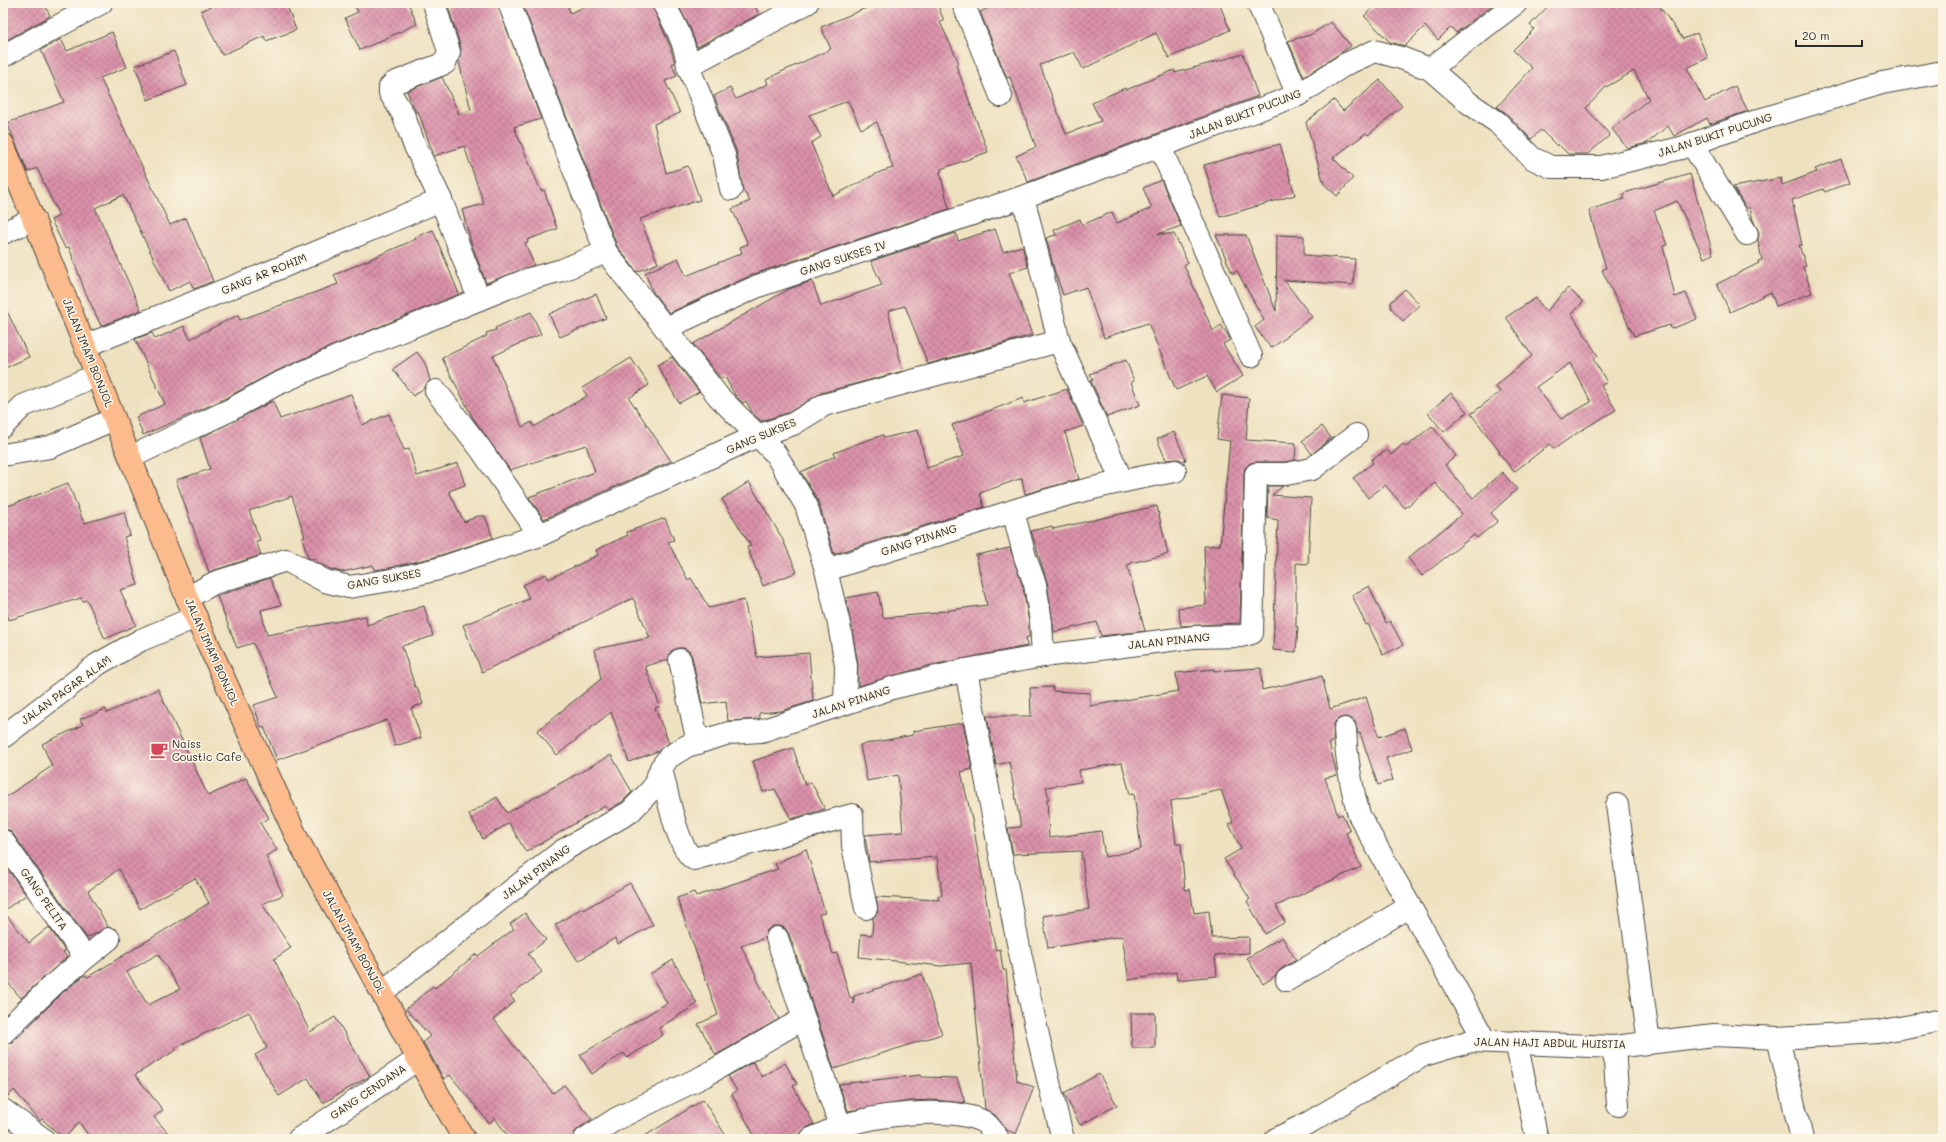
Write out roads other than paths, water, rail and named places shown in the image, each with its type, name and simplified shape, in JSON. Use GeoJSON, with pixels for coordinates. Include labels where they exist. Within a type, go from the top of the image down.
{"type":"FeatureCollection","features":[{"type":"Feature","properties":{"kind":"highway","name":"JALAN IMAM BONJOL"},"geometry":{"type":"LineString","coordinates":[[3,144],[192,607],[298,840],[418,1059],[464,1139]]}},
{"type":"Feature","properties":{"kind":"street"},"geometry":{"type":"LineString","coordinates":[[3,56],[101,3]]}},
{"type":"Feature","properties":{"kind":"street"},"geometry":{"type":"LineString","coordinates":[[434,3],[449,52],[448,58],[445,63],[394,83],[390,87],[390,94],[403,114],[414,144],[441,200],[479,299]]}},
{"type":"Feature","properties":{"kind":"street"},"geometry":{"type":"LineString","coordinates":[[509,3],[606,252],[718,396],[775,453],[806,505],[826,570],[839,624],[846,666],[845,703]]}},
{"type":"Feature","properties":{"kind":"street"},"geometry":{"type":"LineString","coordinates":[[663,3],[675,25],[687,57],[688,66],[724,155],[731,189]]}},
{"type":"Feature","properties":{"kind":"street"},"geometry":{"type":"LineString","coordinates":[[688,66],[807,3]]}},
{"type":"Feature","properties":{"kind":"street"},"geometry":{"type":"LineString","coordinates":[[963,3],[1001,96]]}},
{"type":"Feature","properties":{"kind":"street"},"geometry":{"type":"LineString","coordinates":[[1258,3],[1298,95]]}},
{"type":"Feature","properties":{"kind":"street"},"geometry":{"type":"LineString","coordinates":[[1430,69],[1516,3]]}},
{"type":"Feature","properties":{"kind":"street","name":"JALAN BUKIT PUCUNG"},"geometry":{"type":"LineString","coordinates":[[1023,196],[1160,147],[1298,95],[1346,64],[1375,51],[1401,58],[1430,69],[1469,103],[1497,122],[1532,158],[1551,167],[1601,167],[1692,144],[1759,120],[1882,83],[1943,72]]}},
{"type":"Feature","properties":{"kind":"street"},"geometry":{"type":"LineString","coordinates":[[1692,144],[1747,234]]}},
{"type":"Feature","properties":{"kind":"street"},"geometry":{"type":"LineString","coordinates":[[1160,147],[1251,356]]}},
{"type":"Feature","properties":{"kind":"street"},"geometry":{"type":"LineString","coordinates":[[1023,196],[1059,341],[1122,480]]}},
{"type":"Feature","properties":{"kind":"street","name":"GANG SUKSES IV"},"geometry":{"type":"LineString","coordinates":[[666,328],[758,286],[1023,196]]}},
{"type":"Feature","properties":{"kind":"street","name":"GANG AR ROHIM"},"geometry":{"type":"LineString","coordinates":[[85,346],[270,272],[441,200]]}},
{"type":"Feature","properties":{"kind":"street"},"geometry":{"type":"LineString","coordinates":[[3,233],[34,219]]}},
{"type":"Feature","properties":{"kind":"street"},"geometry":{"type":"LineString","coordinates":[[131,457],[230,410],[275,385],[479,299],[529,279],[562,270],[606,252]]}},
{"type":"Feature","properties":{"kind":"street","name":"GANG SUKSES"},"geometry":{"type":"LineString","coordinates":[[192,607],[214,583],[286,560],[325,581],[349,587],[391,580],[438,569],[540,534],[757,436],[794,424],[824,405],[1059,341]]}},
{"type":"Feature","properties":{"kind":"street"},"geometry":{"type":"LineString","coordinates":[[3,426],[23,406],[97,375]]}},
{"type":"Feature","properties":{"kind":"street"},"geometry":{"type":"LineString","coordinates":[[436,391],[480,448],[540,534]]}},
{"type":"Feature","properties":{"kind":"street"},"geometry":{"type":"LineString","coordinates":[[3,454],[50,447],[114,419]]}},
{"type":"Feature","properties":{"kind":"street","name":"JALAN PINANG"},"geometry":{"type":"LineString","coordinates":[[382,992],[562,851],[630,812],[654,788],[661,768],[669,758],[687,746],[729,734],[762,731],[892,688],[966,670],[1043,656],[1194,637],[1241,636],[1252,633],[1256,474],[1286,474],[1312,469],[1323,463],[1356,435]]}},
{"type":"Feature","properties":{"kind":"street","name":"GANG PINANG"},"geometry":{"type":"LineString","coordinates":[[826,570],[1042,501],[1122,480],[1175,471]]}},
{"type":"Feature","properties":{"kind":"street"},"geometry":{"type":"LineString","coordinates":[[1013,511],[1025,557],[1035,584],[1041,622],[1043,656]]}},
{"type":"Feature","properties":{"kind":"street","name":"JALAN PAGAR ALAM"},"geometry":{"type":"LineString","coordinates":[[3,737],[98,664],[141,640],[192,607]]}},
{"type":"Feature","properties":{"kind":"street"},"geometry":{"type":"LineString","coordinates":[[680,660],[698,743]]}},
{"type":"Feature","properties":{"kind":"street"},"geometry":{"type":"LineString","coordinates":[[966,670],[1008,897],[1048,1081],[1063,1139]]}},
{"type":"Feature","properties":{"kind":"street"},"geometry":{"type":"LineString","coordinates":[[1346,729],[1346,750],[1349,780],[1359,815],[1485,1041]]}},
{"type":"Feature","properties":{"kind":"street"},"geometry":{"type":"LineString","coordinates":[[661,768],[677,830],[690,856],[694,859],[852,815],[853,846],[866,908]]}},
{"type":"Feature","properties":{"kind":"street"},"geometry":{"type":"LineString","coordinates":[[1617,805],[1649,1043]]}},
{"type":"Feature","properties":{"kind":"street","name":"GANG PELITA"},"geometry":{"type":"LineString","coordinates":[[3,841],[84,957]]}},
{"type":"Feature","properties":{"kind":"street"},"geometry":{"type":"LineString","coordinates":[[1287,980],[1409,907]]}},
{"type":"Feature","properties":{"kind":"street"},"geometry":{"type":"LineString","coordinates":[[777,938],[840,1126]]}},
{"type":"Feature","properties":{"kind":"street"},"geometry":{"type":"LineString","coordinates":[[3,1033],[84,957],[109,939]]}},
{"type":"Feature","properties":{"kind":"street"},"geometry":{"type":"LineString","coordinates":[[590,1138],[616,1119],[704,1076],[803,1019]]}},
{"type":"Feature","properties":{"kind":"street","name":"JALAN HAJI ABDUL HUISTIA"},"geometry":{"type":"LineString","coordinates":[[1290,1136],[1310,1122],[1424,1055],[1471,1041],[1614,1047],[1714,1035],[1778,1038],[1878,1032],[1943,1020]]}},
{"type":"Feature","properties":{"kind":"street"},"geometry":{"type":"LineString","coordinates":[[1778,1038],[1802,1139]]}},
{"type":"Feature","properties":{"kind":"street"},"geometry":{"type":"LineString","coordinates":[[1516,1042],[1537,1139]]}},
{"type":"Feature","properties":{"kind":"street"},"geometry":{"type":"LineString","coordinates":[[1614,1047],[1618,1104]]}},
{"type":"Feature","properties":{"kind":"street","name":"GANG CENDANA"},"geometry":{"type":"LineString","coordinates":[[299,1139],[418,1059]]}},
{"type":"Feature","properties":{"kind":"street"},"geometry":{"type":"LineString","coordinates":[[3,1110],[43,1139]]}},
{"type":"Feature","properties":{"kind":"street"},"geometry":{"type":"LineString","coordinates":[[811,1139],[840,1126],[877,1118],[913,1113],[959,1115],[983,1121],[998,1139]]}},
{"type":"Feature","properties":{"kind":"place","name":"Naiss Coustic Cafe"},"geometry":{"type":"Point","coordinates":[159,750]}}]}
